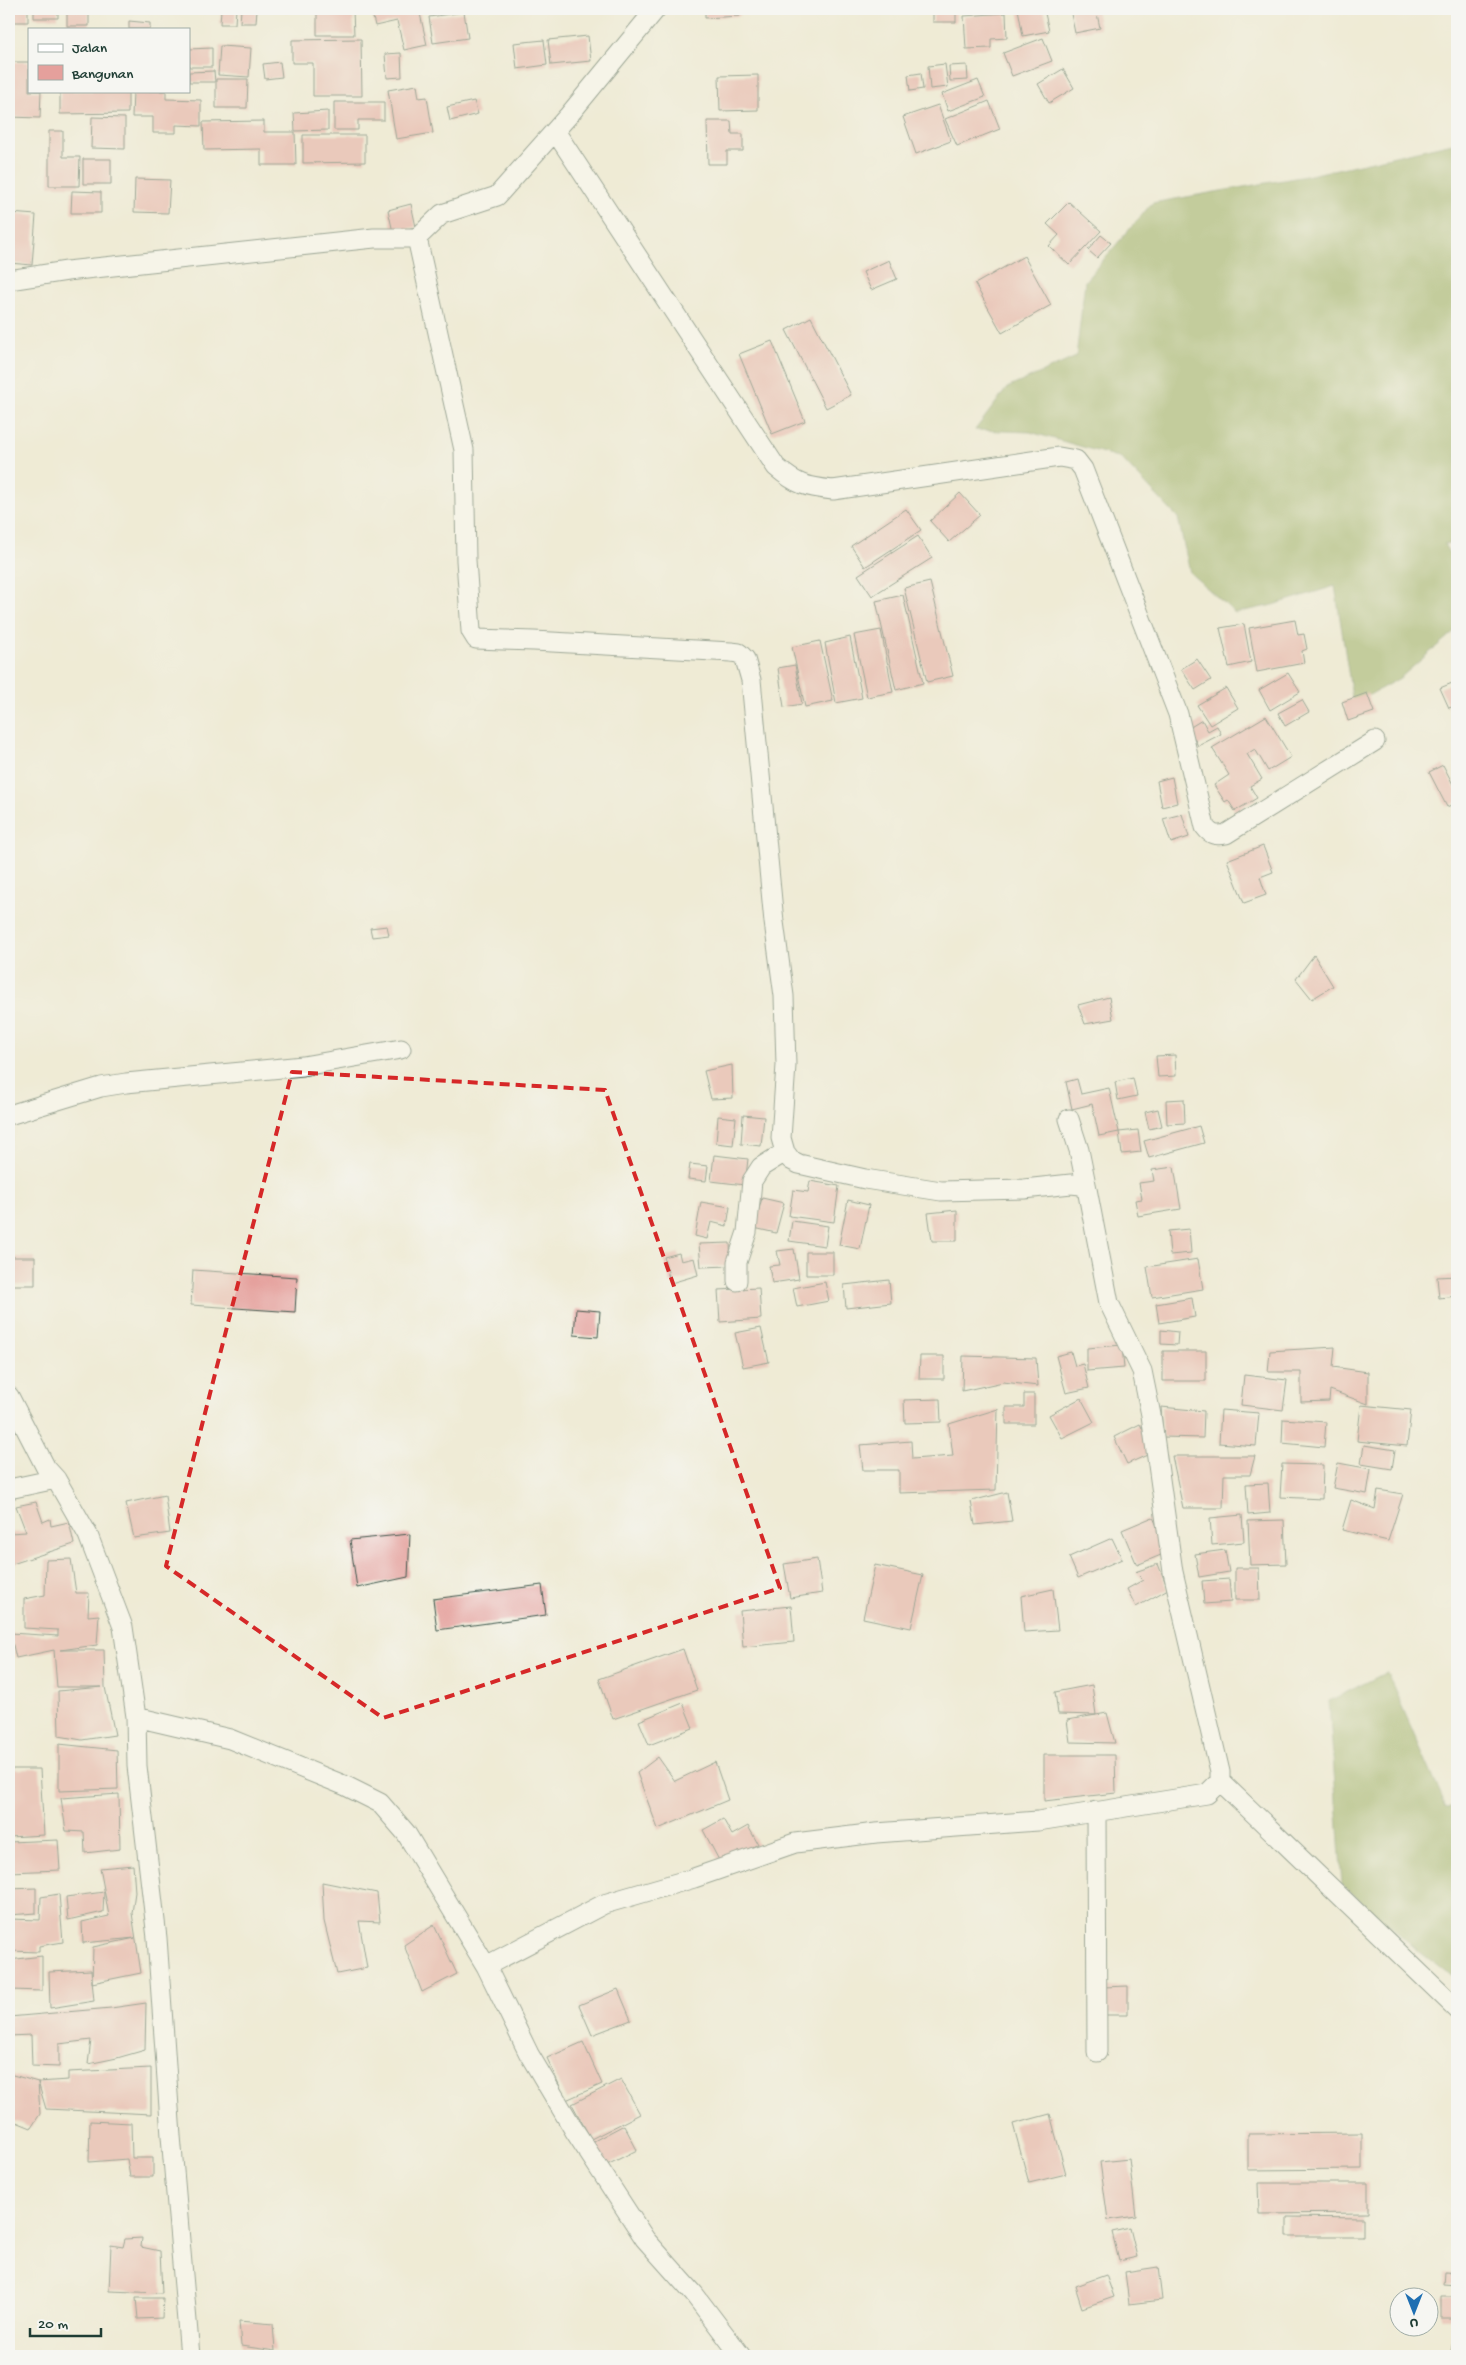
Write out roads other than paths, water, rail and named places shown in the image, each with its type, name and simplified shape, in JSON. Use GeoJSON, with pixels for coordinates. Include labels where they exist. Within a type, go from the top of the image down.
{"type":"FeatureCollection","features":[{"type":"Feature","properties":{"kind":"street"},"geometry":{"type":"LineString","coordinates":[[9,280],[67,271],[346,241],[417,238],[442,214],[497,196],[555,131],[656,9]]}},
{"type":"Feature","properties":{"kind":"street"},"geometry":{"type":"LineString","coordinates":[[555,131],[776,467],[792,481],[812,488],[833,490],[1059,457],[1076,460],[1083,469],[1178,714],[1205,827],[1210,834],[1218,836],[1226,834],[1375,741]]}},
{"type":"Feature","properties":{"kind":"street"},"geometry":{"type":"LineString","coordinates":[[417,238],[464,450],[466,560],[471,631],[476,639],[736,652],[743,656],[747,663],[751,680],[774,922],[784,996],[786,1065],[781,1138],[785,1152],[792,1160],[799,1164],[865,1179],[941,1191],[1024,1189],[1071,1184],[1080,1185],[1087,1189]]}},
{"type":"Feature","properties":{"kind":"street"},"geometry":{"type":"LineString","coordinates":[[9,1115],[101,1087],[118,1084],[303,1066],[401,1048]]}},
{"type":"Feature","properties":{"kind":"street"},"geometry":{"type":"LineString","coordinates":[[486,1966],[604,1904],[694,1878],[795,1844],[876,1833],[1038,1820],[1096,1812],[1207,1794],[1220,1781],[1220,1772],[1172,1572],[1151,1415],[1142,1372],[1108,1303],[1079,1150],[1069,1119]]}},
{"type":"Feature","properties":{"kind":"street"},"geometry":{"type":"LineString","coordinates":[[737,1281],[737,1262],[747,1232],[752,1181],[761,1167],[785,1152]]}},
{"type":"Feature","properties":{"kind":"street"},"geometry":{"type":"LineString","coordinates":[[9,1397],[46,1468],[56,1479],[88,1535],[122,1627],[136,1717],[137,1766],[157,1938],[190,2356]]}},
{"type":"Feature","properties":{"kind":"street"},"geometry":{"type":"LineString","coordinates":[[9,1489],[56,1479]]}},
{"type":"Feature","properties":{"kind":"street"},"geometry":{"type":"LineString","coordinates":[[136,1717],[230,1739],[346,1786],[380,1803],[406,1833],[486,1966],[529,2054],[574,2130],[640,2230],[694,2294],[741,2356]]}},
{"type":"Feature","properties":{"kind":"street"},"geometry":{"type":"LineString","coordinates":[[1220,1781],[1457,2009]]}},
{"type":"Feature","properties":{"kind":"street"},"geometry":{"type":"LineString","coordinates":[[1096,1812],[1097,2052]]}}]}
